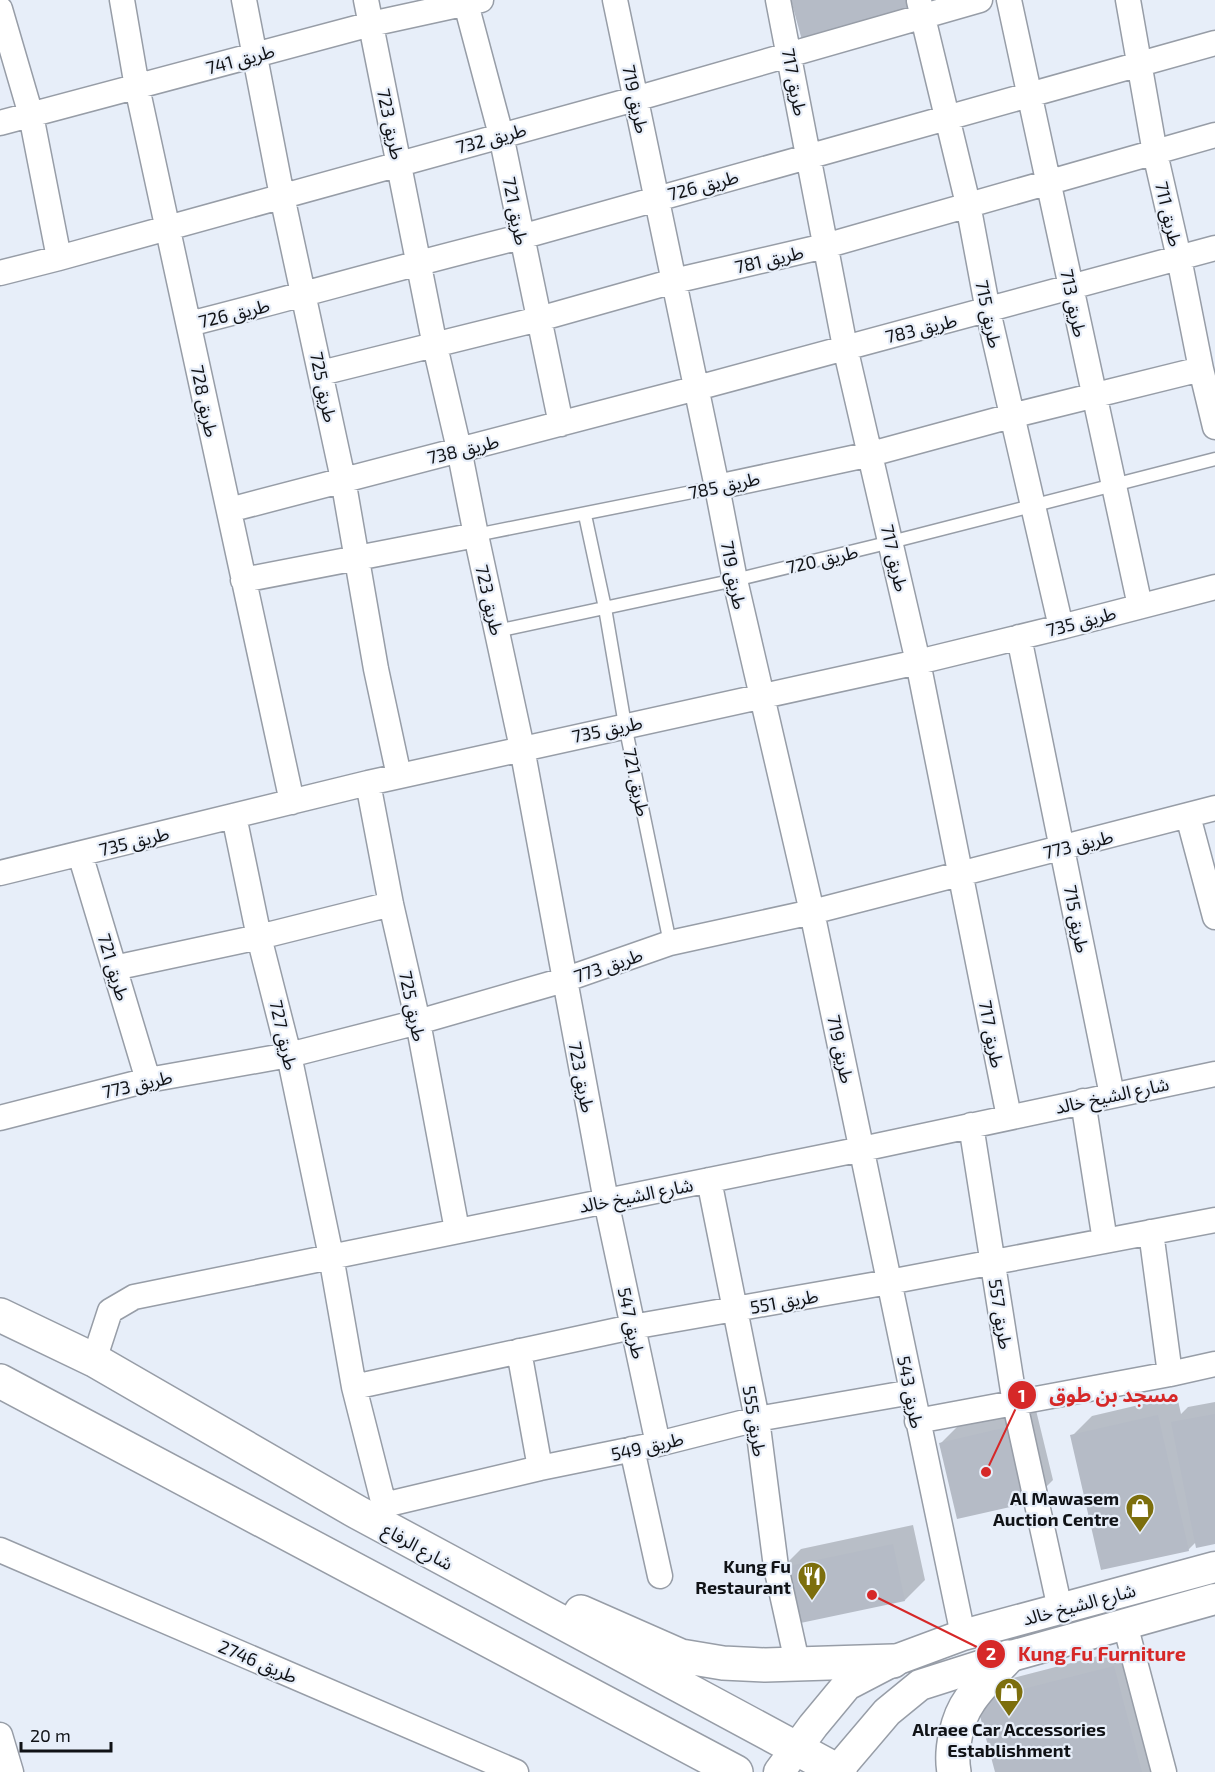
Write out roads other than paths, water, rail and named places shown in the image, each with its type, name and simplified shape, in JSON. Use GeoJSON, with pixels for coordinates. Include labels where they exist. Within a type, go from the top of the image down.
{"type":"FeatureCollection","features":[{"type":"Feature","properties":{"kind":"main road","name":"شارع الرفاع"},"geometry":{"type":"LineString","coordinates":[[0,1315],[94,1360],[357,1512],[489,1584],[787,1760],[837,1771]]}},
{"type":"Feature","properties":{"kind":"main road"},"geometry":{"type":"LineString","coordinates":[[0,1381],[736,1772]]}},
{"type":"Feature","properties":{"kind":"main road"},"geometry":{"type":"LineString","coordinates":[[489,1584],[592,1616],[681,1656],[723,1663],[765,1665],[893,1660]]}},
{"type":"Feature","properties":{"kind":"main road"},"geometry":{"type":"LineString","coordinates":[[954,1772],[953,1760],[957,1735],[964,1711],[970,1700],[1008,1657]]}},
{"type":"Feature","properties":{"kind":"street","name":"طريق 728"},"geometry":{"type":"LineString","coordinates":[[122,0],[137,87],[292,802]]}},
{"type":"Feature","properties":{"kind":"street","name":"طريق 725"},"geometry":{"type":"LineString","coordinates":[[244,0],[282,196],[343,479],[376,669],[399,776]]}},
{"type":"Feature","properties":{"kind":"street","name":"طريق 723"},"geometry":{"type":"LineString","coordinates":[[366,0],[435,346],[522,748],[606,1201]]}},
{"type":"Feature","properties":{"kind":"street","name":"طريق 719"},"geometry":{"type":"LineString","coordinates":[[615,0],[658,197],[735,580],[812,912],[862,1149]]}},
{"type":"Feature","properties":{"kind":"street","name":"طريق 717"},"geometry":{"type":"LineString","coordinates":[[778,0],[845,347],[918,662],[1008,1117]]}},
{"type":"Feature","properties":{"kind":"street","name":"طريق 732"},"geometry":{"type":"LineString","coordinates":[[0,273],[635,99],[789,54],[921,8],[981,0]]}},
{"type":"Feature","properties":{"kind":"street","name":"طريق 713"},"geometry":{"type":"LineString","coordinates":[[1009,0],[1140,606]]}},
{"type":"Feature","properties":{"kind":"street","name":"طريق 711"},"geometry":{"type":"LineString","coordinates":[[1128,0],[1155,153],[1215,427]]}},
{"type":"Feature","properties":{"kind":"street","name":"طريق 741"},"geometry":{"type":"LineString","coordinates":[[0,123],[371,24],[471,1]]}},
{"type":"Feature","properties":{"kind":"street","name":"طريق 721"},"geometry":{"type":"LineString","coordinates":[[471,1],[561,424]]}},
{"type":"Feature","properties":{"kind":"street","name":"طريق 715"},"geometry":{"type":"LineString","coordinates":[[921,8],[968,204],[987,311],[1061,627]]}},
{"type":"Feature","properties":{"kind":"street"},"geometry":{"type":"LineString","coordinates":[[0,9],[31,115],[59,258]]}},
{"type":"Feature","properties":{"kind":"street","name":"طريق 726"},"geometry":{"type":"LineString","coordinates":[[189,324],[304,295],[418,262],[521,237],[1215,43]]}},
{"type":"Feature","properties":{"kind":"street","name":"طريق 781"},"geometry":{"type":"LineString","coordinates":[[321,374],[538,319],[674,281],[825,246],[1215,135]]}},
{"type":"Feature","properties":{"kind":"street","name":"طريق 783"},"geometry":{"type":"LineString","coordinates":[[697,388],[1215,248]]}},
{"type":"Feature","properties":{"kind":"street","name":"طريق 785"},"geometry":{"type":"LineString","coordinates":[[717,487],[871,454],[1011,416],[1201,369]]}},
{"type":"Feature","properties":{"kind":"street","name":"طريق 738"},"geometry":{"type":"LineString","coordinates":[[228,510],[697,388]]}},
{"type":"Feature","properties":{"kind":"street","name":"طريق 785"},"geometry":{"type":"LineString","coordinates":[[243,580],[476,535]]}},
{"type":"Feature","properties":{"kind":"street","name":"طريق 735"},"geometry":{"type":"LineString","coordinates":[[0,873],[368,783],[918,662],[1215,586]]}},
{"type":"Feature","properties":{"kind":"street","name":"طريق 715"},"geometry":{"type":"LineString","coordinates":[[1019,637],[1112,1095]]}},
{"type":"Feature","properties":{"kind":"street","name":"طريق 725"},"geometry":{"type":"LineString","coordinates":[[368,783],[391,904],[418,1022],[457,1230]]}},
{"type":"Feature","properties":{"kind":"street","name":"طريق 773"},"geometry":{"type":"LineString","coordinates":[[0,1118],[148,1080],[289,1056],[564,980],[670,943],[812,912],[1215,808]]}},
{"type":"Feature","properties":{"kind":"street","name":"طريق 727"},"geometry":{"type":"LineString","coordinates":[[234,816],[259,937],[289,1056],[331,1256],[354,1387],[384,1505]]}},
{"type":"Feature","properties":{"kind":"street"},"geometry":{"type":"LineString","coordinates":[[1188,816],[1215,917]]}},
{"type":"Feature","properties":{"kind":"street","name":"طريق 721"},"geometry":{"type":"LineString","coordinates":[[80,854],[148,1080]]}},
{"type":"Feature","properties":{"kind":"street"},"geometry":{"type":"LineString","coordinates":[[114,968],[259,937],[391,904]]}},
{"type":"Feature","properties":{"kind":"street","name":"شارع الشيخ خالد"},"geometry":{"type":"LineString","coordinates":[[94,1360],[110,1311],[134,1297],[862,1149],[1215,1074]]}},
{"type":"Feature","properties":{"kind":"street"},"geometry":{"type":"LineString","coordinates":[[1083,1101],[1106,1241]]}},
{"type":"Feature","properties":{"kind":"street","name":"طريق 557"},"geometry":{"type":"LineString","coordinates":[[971,1125],[1015,1404],[1060,1609]]}},
{"type":"Feature","properties":{"kind":"street","name":"طريق 543"},"geometry":{"type":"LineString","coordinates":[[862,1149],[963,1635]]}},
{"type":"Feature","properties":{"kind":"street","name":"طريق 555"},"geometry":{"type":"LineString","coordinates":[[709,1180],[757,1419],[779,1589],[797,1662]]}},
{"type":"Feature","properties":{"kind":"street","name":"طريق 547"},"geometry":{"type":"LineString","coordinates":[[606,1201],[658,1444]]}},
{"type":"Feature","properties":{"kind":"street","name":"طريق 551"},"geometry":{"type":"LineString","coordinates":[[354,1387],[632,1327],[889,1282],[1215,1220]]}},
{"type":"Feature","properties":{"kind":"street"},"geometry":{"type":"LineString","coordinates":[[1151,1232],[1170,1374]]}},
{"type":"Feature","properties":{"kind":"street"},"geometry":{"type":"LineString","coordinates":[[519,1352],[540,1468]]}},
{"type":"Feature","properties":{"kind":"street"},"geometry":{"type":"LineString","coordinates":[[917,1421],[1215,1364]]}},
{"type":"Feature","properties":{"kind":"street","name":"طريق 549"},"geometry":{"type":"LineString","coordinates":[[384,1505],[540,1468],[658,1444],[757,1419],[912,1392]]}},
{"type":"Feature","properties":{"kind":"street"},"geometry":{"type":"LineString","coordinates":[[632,1449],[660,1576]]}},
{"type":"Feature","properties":{"kind":"street","name":"طريق 2746"},"geometry":{"type":"LineString","coordinates":[[0,1550],[516,1772]]}},
{"type":"Feature","properties":{"kind":"street","name":"شارع الشيخ خالد"},"geometry":{"type":"LineString","coordinates":[[787,1760],[847,1685],[893,1660],[963,1635],[1215,1567]]}},
{"type":"Feature","properties":{"kind":"street","name":"شارع الشيخ خالد"},"geometry":{"type":"LineString","coordinates":[[837,1771],[887,1712],[920,1685],[1008,1657],[1215,1599]]}},
{"type":"Feature","properties":{"kind":"street"},"geometry":{"type":"LineString","coordinates":[[1125,1624],[1164,1772]]}},
{"type":"Feature","properties":{"kind":"street"},"geometry":{"type":"LineString","coordinates":[[0,1735],[11,1772]]}},
{"type":"Feature","properties":{"kind":"lane","name":"طريق 720"},"geometry":{"type":"LineString","coordinates":[[497,631],[735,580],[1215,459]]}},
{"type":"Feature","properties":{"kind":"lane","name":"طريق 785"},"geometry":{"type":"LineString","coordinates":[[476,535],[717,487]]}},
{"type":"Feature","properties":{"kind":"lane","name":"طريق 721"},"geometry":{"type":"LineString","coordinates":[[585,515],[670,943]]}},
{"type":"Feature","properties":{"kind":"place","name":"مسجد بن طوق"},"geometry":{"type":"Point","coordinates":[986,1472]}},
{"type":"Feature","properties":{"kind":"place","name":"Al Mawasem Auction Centre"},"geometry":{"type":"Point","coordinates":[1140,1534]}},
{"type":"Feature","properties":{"kind":"place","name":"Kung Fu Furniture"},"geometry":{"type":"Point","coordinates":[872,1595]}},
{"type":"Feature","properties":{"kind":"place","name":"Kung Fu Restaurant"},"geometry":{"type":"Point","coordinates":[812,1602]}},
{"type":"Feature","properties":{"kind":"place","name":"Alraee Car Accessories Establishment"},"geometry":{"type":"Point","coordinates":[1009,1718]}}]}
